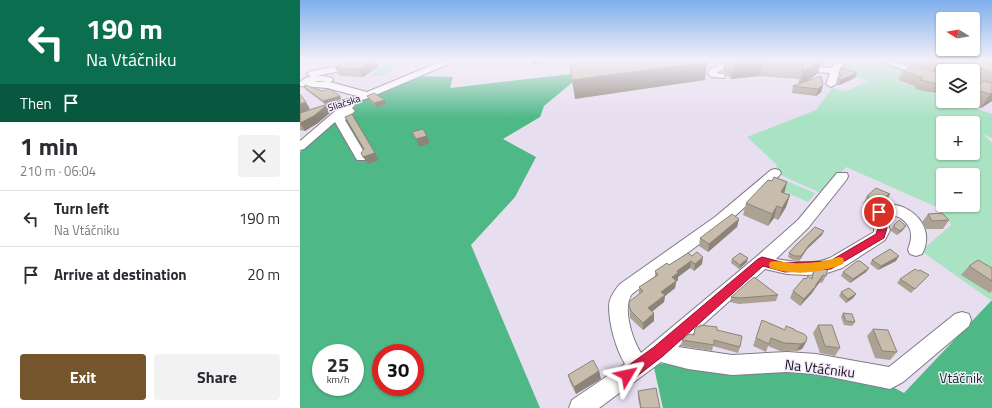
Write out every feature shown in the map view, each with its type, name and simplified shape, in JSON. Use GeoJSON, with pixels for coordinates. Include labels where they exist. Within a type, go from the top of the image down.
{"type":"FeatureCollection","features":[{"type":"Feature","properties":{"kind":"street"},"geometry":{"type":"LineString","coordinates":[[300,93],[329,82],[331,79]]}},
{"type":"Feature","properties":{"kind":"street","name":"Sliačska"},"geometry":{"type":"LineString","coordinates":[[300,117],[348,104],[407,79]]}},
{"type":"Feature","properties":{"kind":"street"},"geometry":{"type":"LineString","coordinates":[[831,84],[832,79]]}},
{"type":"Feature","properties":{"kind":"street"},"geometry":{"type":"LineString","coordinates":[[329,82],[336,88],[368,95]]}},
{"type":"Feature","properties":{"kind":"street"},"geometry":{"type":"LineString","coordinates":[[300,147],[348,104],[350,111],[339,119],[361,157]]}},
{"type":"Feature","properties":{"kind":"street"},"geometry":{"type":"LineString","coordinates":[[639,367],[627,349],[623,335],[618,306],[620,297],[626,289],[720,221],[775,173]]}},
{"type":"Feature","properties":{"kind":"street"},"geometry":{"type":"LineString","coordinates":[[580,408],[658,352],[762,262],[803,224],[842,176]]}},
{"type":"Feature","properties":{"kind":"street"},"geometry":{"type":"LineString","coordinates":[[762,262],[785,267],[831,265],[881,236],[882,228],[877,214],[882,210],[888,209],[899,212],[916,224],[920,231],[919,245],[916,250]]}},
{"type":"Feature","properties":{"kind":"street","name":"Na Vtáčniku"},"geometry":{"type":"LineString","coordinates":[[658,352],[714,364],[732,365],[787,362],[816,364],[890,378],[902,370],[962,320]]}},
{"type":"Feature","properties":{"kind":"green space"},"geometry":{"type":"Polygon","coordinates":[[[410,79],[452,79],[450,88],[527,79],[576,79],[544,106],[540,117],[503,139],[536,157],[515,197],[471,245],[540,408],[300,408],[300,152],[354,102],[410,79]]]}},
{"type":"Feature","properties":{"kind":"green space"},"geometry":{"type":"Polygon","coordinates":[[[863,79],[896,79],[894,80],[936,95],[936,108],[974,108],[992,114],[992,138],[982,134],[992,142],[992,301],[921,251],[951,225],[942,212],[980,212],[980,168],[936,168],[936,207],[846,167],[823,194],[778,174],[776,164],[747,137],[816,110],[832,88],[847,91],[868,81],[863,79]]]}},
{"type":"Feature","properties":{"kind":"green space"},"geometry":{"type":"Polygon","coordinates":[[[782,179],[815,193],[808,202],[774,187],[782,179]]]}},
{"type":"Feature","properties":{"kind":"green space","name":"Vtáčnik"},"geometry":{"type":"Polygon","coordinates":[[[991,301],[992,408],[663,408],[653,363],[715,369],[870,375],[904,393],[991,301]]]}},
{"type":"Feature","properties":{"kind":"building"},"geometry":{"type":"Polygon","coordinates":[[[812,79],[822,79],[823,85],[818,89],[793,86],[812,79]]]}},
{"type":"Feature","properties":{"kind":"building"},"geometry":{"type":"Polygon","coordinates":[[[936,79],[936,83],[920,80],[936,79]]]}},
{"type":"Feature","properties":{"kind":"building"},"geometry":{"type":"Polygon","coordinates":[[[984,81],[990,83],[992,82],[992,93],[990,94],[980,91],[980,84],[984,81]]]}},
{"type":"Feature","properties":{"kind":"building"},"geometry":{"type":"Polygon","coordinates":[[[305,85],[322,91],[330,89],[340,96],[323,101],[304,87],[305,85]]]}},
{"type":"Feature","properties":{"kind":"building"},"geometry":{"type":"Polygon","coordinates":[[[374,93],[385,100],[374,103],[367,96],[374,93]]]}},
{"type":"Feature","properties":{"kind":"building"},"geometry":{"type":"Polygon","coordinates":[[[300,94],[306,102],[300,104],[300,94]]]}},
{"type":"Feature","properties":{"kind":"building"},"geometry":{"type":"Polygon","coordinates":[[[328,104],[314,116],[300,123],[300,113],[328,104]]]}},
{"type":"Feature","properties":{"kind":"building"},"geometry":{"type":"Polygon","coordinates":[[[352,114],[375,153],[363,157],[361,153],[364,149],[345,117],[352,114]]]}},
{"type":"Feature","properties":{"kind":"building"},"geometry":{"type":"Polygon","coordinates":[[[423,129],[427,136],[416,139],[412,132],[423,129]]]}},
{"type":"Feature","properties":{"kind":"building"},"geometry":{"type":"Polygon","coordinates":[[[774,177],[787,182],[781,192],[790,195],[782,208],[777,206],[772,214],[746,203],[768,180],[772,181],[774,177]]]}},
{"type":"Feature","properties":{"kind":"building"},"geometry":{"type":"Polygon","coordinates":[[[876,188],[890,194],[878,200],[867,196],[876,188]]]}},
{"type":"Feature","properties":{"kind":"building"},"geometry":{"type":"Polygon","coordinates":[[[942,213],[949,220],[932,221],[928,214],[942,213]]]}},
{"type":"Feature","properties":{"kind":"building"},"geometry":{"type":"Polygon","coordinates":[[[732,214],[739,219],[709,244],[700,238],[732,214]]]}},
{"type":"Feature","properties":{"kind":"building"},"geometry":{"type":"Polygon","coordinates":[[[899,220],[906,226],[900,231],[894,227],[899,220]]]}},
{"type":"Feature","properties":{"kind":"building"},"geometry":{"type":"Polygon","coordinates":[[[815,227],[824,231],[809,245],[801,256],[795,256],[789,253],[795,246],[815,227]]]}},
{"type":"Feature","properties":{"kind":"building"},"geometry":{"type":"Polygon","coordinates":[[[890,249],[899,256],[881,266],[872,260],[890,249]]]}},
{"type":"Feature","properties":{"kind":"building"},"geometry":{"type":"Polygon","coordinates":[[[697,252],[703,257],[695,264],[691,261],[677,271],[678,273],[672,277],[676,281],[661,292],[665,295],[648,308],[654,313],[643,323],[630,310],[631,309],[629,307],[629,302],[643,291],[639,287],[658,275],[655,271],[667,263],[669,265],[688,253],[692,256],[697,252]]]}},
{"type":"Feature","properties":{"kind":"building"},"geometry":{"type":"Polygon","coordinates":[[[740,253],[748,258],[740,265],[732,259],[740,253]]]}},
{"type":"Feature","properties":{"kind":"building"},"geometry":{"type":"Polygon","coordinates":[[[978,260],[992,268],[992,281],[969,266],[978,260]]]}},
{"type":"Feature","properties":{"kind":"building"},"geometry":{"type":"Polygon","coordinates":[[[857,261],[860,261],[869,268],[853,279],[843,272],[857,261]]]}},
{"type":"Feature","properties":{"kind":"building"},"geometry":{"type":"Polygon","coordinates":[[[828,268],[826,276],[823,275],[816,286],[804,299],[793,291],[804,278],[806,279],[808,276],[812,279],[814,269],[828,268]]]}},
{"type":"Feature","properties":{"kind":"building"},"geometry":{"type":"Polygon","coordinates":[[[915,269],[929,275],[915,289],[900,279],[915,269]]]}},
{"type":"Feature","properties":{"kind":"building"},"geometry":{"type":"Polygon","coordinates":[[[754,277],[778,295],[740,298],[731,297],[754,277]]]}},
{"type":"Feature","properties":{"kind":"building"},"geometry":{"type":"Polygon","coordinates":[[[849,288],[856,294],[848,299],[841,292],[849,288]]]}},
{"type":"Feature","properties":{"kind":"building"},"geometry":{"type":"Polygon","coordinates":[[[843,313],[852,314],[855,322],[846,321],[843,313]]]}},
{"type":"Feature","properties":{"kind":"building"},"geometry":{"type":"Polygon","coordinates":[[[762,320],[785,330],[786,326],[804,334],[807,337],[806,342],[801,344],[784,343],[771,338],[769,344],[756,338],[762,320]]]}},
{"type":"Feature","properties":{"kind":"building"},"geometry":{"type":"Polygon","coordinates":[[[700,325],[717,327],[717,330],[742,336],[740,347],[714,340],[714,345],[682,340],[689,334],[694,335],[695,329],[697,326],[700,327],[700,325]]]}},
{"type":"Feature","properties":{"kind":"building"},"geometry":{"type":"Polygon","coordinates":[[[818,325],[832,325],[840,348],[825,346],[818,325]]]}},
{"type":"Feature","properties":{"kind":"building"},"geometry":{"type":"Polygon","coordinates":[[[873,329],[888,330],[897,352],[882,351],[873,329]]]}},
{"type":"Feature","properties":{"kind":"building"},"geometry":{"type":"Polygon","coordinates":[[[593,360],[599,371],[574,387],[568,375],[593,360]]]}},
{"type":"Feature","properties":{"kind":"building"},"geometry":{"type":"Polygon","coordinates":[[[656,388],[660,408],[641,408],[638,391],[656,388]]]}},
{"type":"Feature","properties":{"kind":"waterway"},"geometry":{"type":"LineString","coordinates":[[329,111],[340,108]]}},
{"type":"Feature","properties":{"kind":"slow traffic"},"geometry":{"type":"LineString","coordinates":[[774,265],[793,268],[826,266],[839,261]]}},
{"type":"Feature","properties":{"kind":"route"},"geometry":{"type":"LineString","coordinates":[[627,375],[658,352],[762,262],[793,268],[831,265],[881,236],[882,228],[877,214],[879,212]]}}]}
